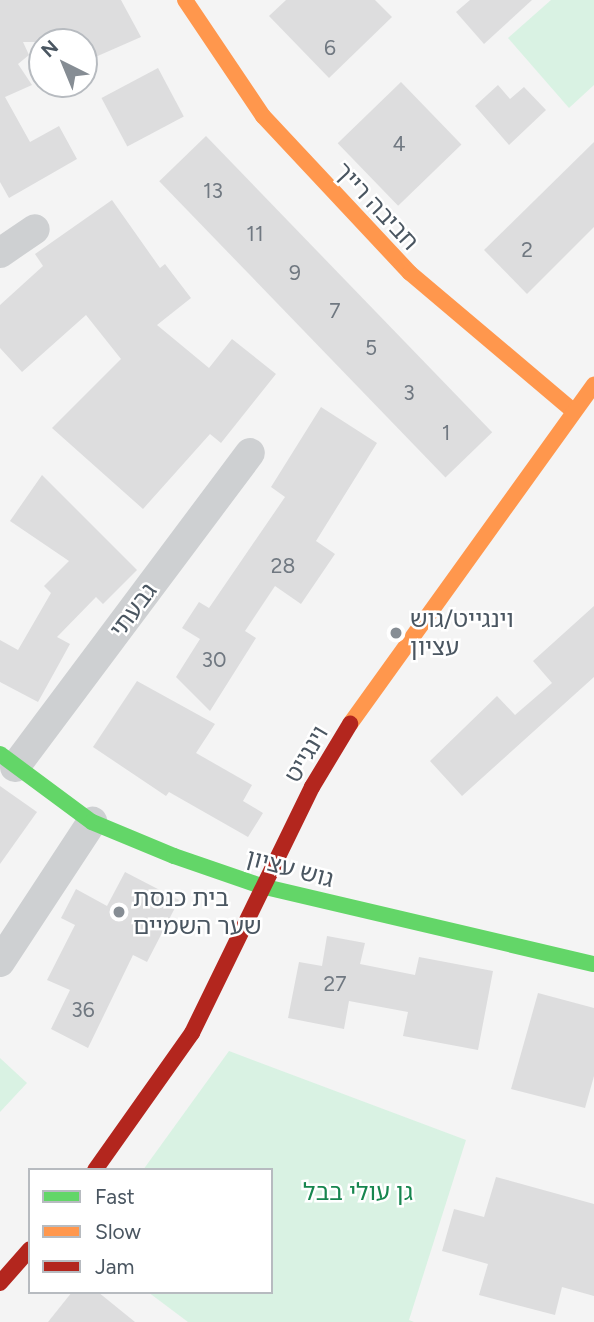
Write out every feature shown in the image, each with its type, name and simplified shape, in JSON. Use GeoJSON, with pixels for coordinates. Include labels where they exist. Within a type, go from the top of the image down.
{"type":"FeatureCollection","features":[{"type":"Feature","properties":{"kind":"street","name":"חביבה רייך"},"geometry":{"type":"LineString","coordinates":[[185,0],[262,116],[410,274],[572,410]]}},
{"type":"Feature","properties":{"kind":"street"},"geometry":{"type":"LineString","coordinates":[[0,253],[35,229]]}},
{"type":"Feature","properties":{"kind":"street","name":"וינגייט"},"geometry":{"type":"LineString","coordinates":[[96,1168],[192,1033],[261,886],[379,679],[572,410],[594,384]]}},
{"type":"Feature","properties":{"kind":"street","name":"גבעתי"},"geometry":{"type":"LineString","coordinates":[[8,761],[250,453]]}},
{"type":"Feature","properties":{"kind":"street","name":"גוש עציון"},"geometry":{"type":"LineString","coordinates":[[8,761],[92,822],[261,886],[594,964]]}},
{"type":"Feature","properties":{"kind":"street"},"geometry":{"type":"LineString","coordinates":[[0,962],[92,822]]}},
{"type":"Feature","properties":{"kind":"street"},"geometry":{"type":"LineString","coordinates":[[0,1283],[28,1251]]}},
{"type":"Feature","properties":{"kind":"green space"},"geometry":{"type":"Polygon","coordinates":[[[551,0],[594,0],[594,85],[569,108],[508,38],[551,0]]]}},
{"type":"Feature","properties":{"kind":"green space","name":"גן עולי בבל"},"geometry":{"type":"Polygon","coordinates":[[[229,1051],[466,1140],[409,1320],[414,1322],[188,1322],[151,1294],[273,1294],[273,1168],[144,1168],[229,1051]]]}},
{"type":"Feature","properties":{"kind":"green space"},"geometry":{"type":"Polygon","coordinates":[[[0,1058],[27,1083],[0,1112],[0,1058]]]}},
{"type":"Feature","properties":{"kind":"building"},"geometry":{"type":"Polygon","coordinates":[[[0,0],[121,0],[141,37],[98,56],[98,28],[28,28],[28,42],[23,42],[28,56],[18,64],[28,79],[28,87],[5,97],[30,142],[59,126],[77,159],[9,198],[0,182],[0,0]]]}},
{"type":"Feature","properties":{"kind":"building"},"geometry":{"type":"Polygon","coordinates":[[[286,0],[375,0],[392,17],[329,78],[269,16],[286,0]]]}},
{"type":"Feature","properties":{"kind":"building"},"geometry":{"type":"Polygon","coordinates":[[[470,0],[532,0],[484,44],[456,12],[470,0]]]}},
{"type":"Feature","properties":{"kind":"building"},"geometry":{"type":"Polygon","coordinates":[[[158,68],[184,117],[127,147],[101,98],[158,68]]]}},
{"type":"Feature","properties":{"kind":"building"},"geometry":{"type":"Polygon","coordinates":[[[401,82],[461,145],[398,206],[338,143],[401,82]]]}},
{"type":"Feature","properties":{"kind":"building"},"geometry":{"type":"Polygon","coordinates":[[[498,85],[510,99],[524,87],[546,110],[509,145],[475,106],[498,85]]]}},
{"type":"Feature","properties":{"kind":"building"},"geometry":{"type":"Polygon","coordinates":[[[206,136],[492,432],[445,478],[159,181],[206,136]]]}},
{"type":"Feature","properties":{"kind":"building"},"geometry":{"type":"Polygon","coordinates":[[[594,142],[594,227],[527,294],[484,250],[594,142]]]}},
{"type":"Feature","properties":{"kind":"building"},"geometry":{"type":"Polygon","coordinates":[[[112,200],[160,268],[165,264],[191,298],[157,325],[209,368],[232,339],[276,374],[221,443],[210,434],[143,509],[52,428],[121,359],[86,315],[22,372],[0,348],[0,305],[43,266],[35,254],[112,200]]]}},
{"type":"Feature","properties":{"kind":"building"},"geometry":{"type":"Polygon","coordinates":[[[321,407],[377,443],[316,541],[335,554],[301,604],[275,586],[245,631],[256,638],[210,711],[176,677],[200,639],[182,628],[199,602],[209,608],[285,497],[271,487],[321,407]]]}},
{"type":"Feature","properties":{"kind":"building"},"geometry":{"type":"Polygon","coordinates":[[[42,475],[137,570],[103,604],[96,597],[57,637],[70,644],[38,702],[0,682],[0,640],[18,650],[51,593],[44,586],[69,561],[10,521],[42,475]]]}},
{"type":"Feature","properties":{"kind":"building"},"geometry":{"type":"Polygon","coordinates":[[[594,606],[594,677],[462,796],[430,761],[497,696],[515,715],[552,683],[533,661],[594,606]]]}},
{"type":"Feature","properties":{"kind":"building"},"geometry":{"type":"Polygon","coordinates":[[[137,681],[215,724],[196,753],[252,785],[243,801],[263,813],[248,837],[169,792],[166,796],[93,747],[137,681]]]}},
{"type":"Feature","properties":{"kind":"building"},"geometry":{"type":"Polygon","coordinates":[[[0,786],[37,812],[0,864],[0,786]]]}},
{"type":"Feature","properties":{"kind":"building"},"geometry":{"type":"Polygon","coordinates":[[[125,872],[179,900],[147,962],[133,955],[88,1048],[51,1029],[70,990],[47,980],[75,925],[61,918],[76,889],[107,906],[125,872]]]}},
{"type":"Feature","properties":{"kind":"building"},"geometry":{"type":"Polygon","coordinates":[[[327,936],[365,943],[360,964],[415,975],[419,957],[493,971],[478,1050],[403,1036],[408,1012],[349,1001],[344,1029],[288,1018],[299,962],[322,966],[327,936]]]}},
{"type":"Feature","properties":{"kind":"building"},"geometry":{"type":"Polygon","coordinates":[[[538,993],[594,1008],[594,1076],[585,1108],[511,1089],[538,993]]]}},
{"type":"Feature","properties":{"kind":"building"},"geometry":{"type":"Polygon","coordinates":[[[496,1177],[594,1204],[594,1296],[562,1287],[555,1315],[479,1295],[488,1264],[442,1251],[454,1209],[484,1217],[496,1177]]]}},
{"type":"Feature","properties":{"kind":"building"},"geometry":{"type":"Polygon","coordinates":[[[70,1294],[100,1294],[135,1322],[48,1322],[70,1294]]]}},
{"type":"Feature","properties":{"kind":"traffic: fast"},"geometry":{"type":"LineString","coordinates":[[0,754],[92,822],[174,856],[261,886],[594,964]]}},
{"type":"Feature","properties":{"kind":"traffic: slow"},"geometry":{"type":"LineString","coordinates":[[185,0],[263,116],[410,273],[572,410]]}},
{"type":"Feature","properties":{"kind":"traffic: slow"},"geometry":{"type":"LineString","coordinates":[[350,724],[594,384]]}},
{"type":"Feature","properties":{"kind":"traffic: jam"},"geometry":{"type":"LineString","coordinates":[[96,1168],[192,1033],[312,787],[350,724]]}},
{"type":"Feature","properties":{"kind":"traffic: jam"},"geometry":{"type":"LineString","coordinates":[[0,1283],[28,1251]]}},
{"type":"Feature","properties":{"kind":"place","name":"וינגייט/גוש עציון"},"geometry":{"type":"Point","coordinates":[396,633]}},
{"type":"Feature","properties":{"kind":"place","name":"בית כנסת שער השמיים"},"geometry":{"type":"Point","coordinates":[119,912]}}]}
